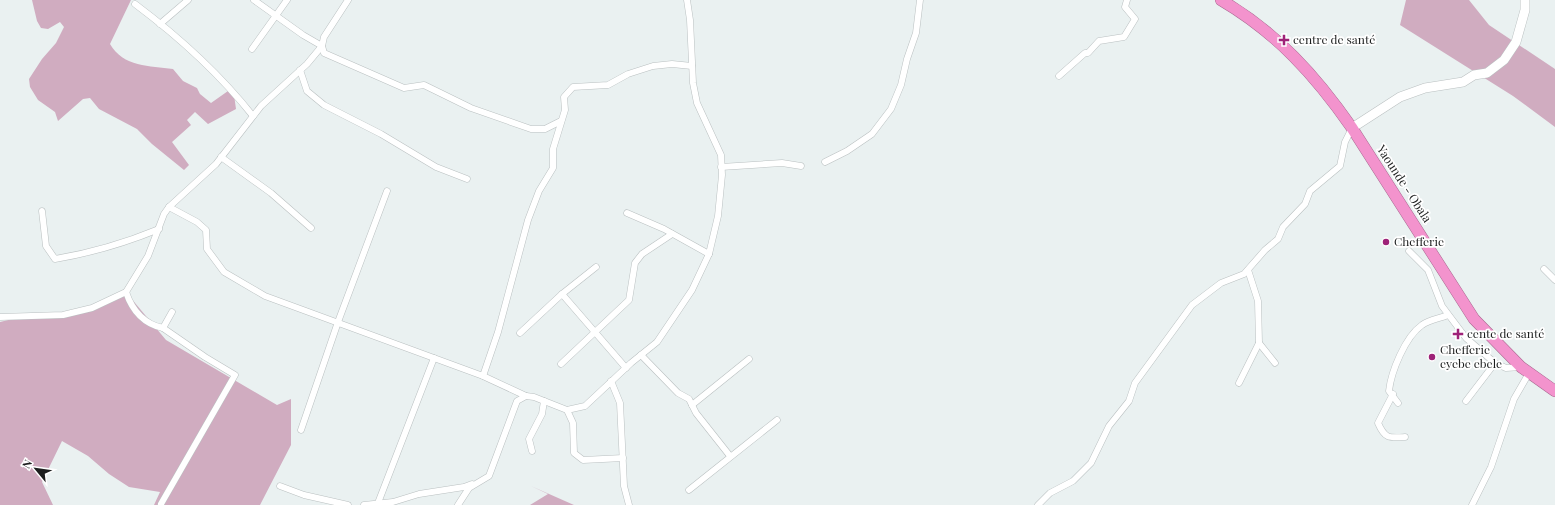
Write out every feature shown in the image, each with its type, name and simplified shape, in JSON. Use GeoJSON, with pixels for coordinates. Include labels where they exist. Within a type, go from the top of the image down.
{"type":"FeatureCollection","features":[{"type":"Feature","properties":{"kind":"highway","name":"Yaounde - Obala"},"geometry":{"type":"LineString","coordinates":[[1221,0],[1250,18],[1303,64],[1334,102],[1352,128],[1474,319],[1525,370],[1555,391]]}},
{"type":"Feature","properties":{"kind":"street"},"geometry":{"type":"LineString","coordinates":[[160,24],[188,0]]}},
{"type":"Feature","properties":{"kind":"street"},"geometry":{"type":"LineString","coordinates":[[254,0],[303,35],[322,46]]}},
{"type":"Feature","properties":{"kind":"street"},"geometry":{"type":"LineString","coordinates":[[252,49],[287,0]]}},
{"type":"Feature","properties":{"kind":"street"},"geometry":{"type":"LineString","coordinates":[[348,0],[324,37],[322,46],[324,53],[333,58],[341,59],[404,88],[424,85],[471,108],[531,129],[545,129],[561,121]]}},
{"type":"Feature","properties":{"kind":"street"},"geometry":{"type":"LineString","coordinates":[[169,207],[197,222],[206,230],[207,249],[224,272],[265,296],[483,376],[526,396],[567,410],[586,406],[626,368],[657,342],[692,290],[709,254],[718,216],[721,155],[697,102],[692,66],[690,20],[687,0]]}},
{"type":"Feature","properties":{"kind":"street"},"geometry":{"type":"LineString","coordinates":[[825,162],[872,134],[890,109],[901,85],[907,59],[916,33],[920,0]]}},
{"type":"Feature","properties":{"kind":"street"},"geometry":{"type":"LineString","coordinates":[[1059,76],[1085,53],[1088,53],[1099,41],[1124,37],[1135,19],[1125,7],[1127,0]]}},
{"type":"Feature","properties":{"kind":"street"},"geometry":{"type":"LineString","coordinates":[[1038,505],[1050,493],[1074,481],[1092,463],[1109,426],[1129,401],[1135,383],[1192,305],[1221,283],[1234,279],[1248,270],[1265,250],[1278,239],[1283,227],[1306,204],[1310,190],[1340,166],[1346,142],[1352,128],[1400,97],[1425,88],[1463,82],[1474,75],[1486,72],[1504,60],[1516,42],[1525,10],[1525,0]]}},
{"type":"Feature","properties":{"kind":"street"},"geometry":{"type":"LineString","coordinates":[[135,4],[180,40],[205,63],[230,88],[253,116]]}},
{"type":"Feature","properties":{"kind":"street"},"geometry":{"type":"LineString","coordinates":[[0,317],[63,315],[92,308],[126,292],[148,256],[164,214],[169,207],[182,197],[196,181],[208,171],[253,116],[322,46]]}},
{"type":"Feature","properties":{"kind":"street"},"geometry":{"type":"LineString","coordinates":[[483,376],[498,332],[528,220],[539,191],[553,168],[553,149],[565,110],[564,97],[573,87],[608,85],[628,74],[653,66],[672,64],[692,66]]}},
{"type":"Feature","properties":{"kind":"street"},"geometry":{"type":"LineString","coordinates":[[300,70],[307,91],[324,105],[381,134],[436,167],[468,179]]}},
{"type":"Feature","properties":{"kind":"street"},"geometry":{"type":"LineString","coordinates":[[221,157],[271,193],[311,228]]}},
{"type":"Feature","properties":{"kind":"street"},"geometry":{"type":"LineString","coordinates":[[721,167],[782,163],[802,166]]}},
{"type":"Feature","properties":{"kind":"street"},"geometry":{"type":"LineString","coordinates":[[301,430],[338,322],[387,191]]}},
{"type":"Feature","properties":{"kind":"street"},"geometry":{"type":"LineString","coordinates":[[42,211],[46,246],[55,259],[84,254],[137,238],[159,229]]}},
{"type":"Feature","properties":{"kind":"street"},"geometry":{"type":"LineString","coordinates":[[627,213],[672,234],[709,254]]}},
{"type":"Feature","properties":{"kind":"street"},"geometry":{"type":"LineString","coordinates":[[561,364],[629,300],[635,263],[642,254],[672,234]]}},
{"type":"Feature","properties":{"kind":"street"},"geometry":{"type":"LineString","coordinates":[[1408,251],[1428,270],[1442,306],[1466,338],[1495,363],[1506,368],[1525,370],[1493,462],[1472,505]]}},
{"type":"Feature","properties":{"kind":"street"},"geometry":{"type":"LineString","coordinates":[[520,333],[562,294],[596,267]]}},
{"type":"Feature","properties":{"kind":"street"},"geometry":{"type":"LineString","coordinates":[[1544,269],[1555,280]]}},
{"type":"Feature","properties":{"kind":"street"},"geometry":{"type":"LineString","coordinates":[[1239,383],[1259,342],[1258,301],[1248,270]]}},
{"type":"Feature","properties":{"kind":"street"},"geometry":{"type":"LineString","coordinates":[[126,292],[130,302],[141,319],[163,328],[204,357],[235,375],[161,504]]}},
{"type":"Feature","properties":{"kind":"street"},"geometry":{"type":"LineString","coordinates":[[562,294],[594,333],[626,368]]}},
{"type":"Feature","properties":{"kind":"street"},"geometry":{"type":"LineString","coordinates":[[163,328],[172,312]]}},
{"type":"Feature","properties":{"kind":"street"},"geometry":{"type":"LineString","coordinates":[[1398,403],[1393,398],[1393,394],[1388,391],[1391,375],[1410,339],[1421,326],[1434,319],[1439,319],[1448,315]]}},
{"type":"Feature","properties":{"kind":"street"},"geometry":{"type":"LineString","coordinates":[[1259,342],[1275,363]]}},
{"type":"Feature","properties":{"kind":"street"},"geometry":{"type":"LineString","coordinates":[[641,355],[678,393],[689,400],[696,413],[730,456]]}},
{"type":"Feature","properties":{"kind":"street"},"geometry":{"type":"LineString","coordinates":[[378,503],[434,358]]}},
{"type":"Feature","properties":{"kind":"street"},"geometry":{"type":"LineString","coordinates":[[692,405],[749,359]]}},
{"type":"Feature","properties":{"kind":"street"},"geometry":{"type":"LineString","coordinates":[[1466,401],[1495,363]]}},
{"type":"Feature","properties":{"kind":"street"},"geometry":{"type":"LineString","coordinates":[[612,381],[620,403],[624,458],[624,486],[629,505]]}},
{"type":"Feature","properties":{"kind":"street"},"geometry":{"type":"LineString","coordinates":[[1393,394],[1378,423],[1382,433],[1391,438],[1405,437]]}},
{"type":"Feature","properties":{"kind":"street"},"geometry":{"type":"LineString","coordinates":[[364,505],[393,502],[429,492],[464,487],[489,476],[510,416],[517,401],[526,396]]}},
{"type":"Feature","properties":{"kind":"street"},"geometry":{"type":"LineString","coordinates":[[532,452],[529,439],[542,414],[544,401]]}},
{"type":"Feature","properties":{"kind":"street"},"geometry":{"type":"LineString","coordinates":[[567,410],[572,423],[574,453],[583,460],[624,458]]}},
{"type":"Feature","properties":{"kind":"street"},"geometry":{"type":"LineString","coordinates":[[689,490],[777,420]]}},
{"type":"Feature","properties":{"kind":"street"},"geometry":{"type":"LineString","coordinates":[[458,505],[469,488],[477,482]]}},
{"type":"Feature","properties":{"kind":"street"},"geometry":{"type":"LineString","coordinates":[[280,486],[304,495],[348,505]]}},
{"type":"Feature","properties":{"kind":"shaded area"},"geometry":{"type":"Polygon","coordinates":[[[32,0],[131,0],[110,44],[115,52],[138,64],[173,69],[183,81],[197,88],[200,94],[211,103],[228,91],[234,95],[236,109],[208,124],[195,112],[187,120],[191,125],[172,142],[189,165],[184,170],[152,144],[137,129],[99,109],[90,98],[83,99],[58,121],[55,112],[38,100],[30,87],[29,79],[42,59],[56,43],[64,27],[60,22],[48,29],[41,28],[37,21],[32,0]]]}},
{"type":"Feature","properties":{"kind":"shaded area"},"geometry":{"type":"Polygon","coordinates":[[[1406,0],[1469,0],[1489,25],[1555,69],[1555,127],[1513,96],[1400,25],[1406,0]]]}},
{"type":"Feature","properties":{"kind":"shaded area"},"geometry":{"type":"Polygon","coordinates":[[[125,291],[166,340],[277,405],[291,399],[291,445],[260,505],[154,505],[160,492],[129,487],[109,474],[88,456],[62,441],[42,482],[53,505],[0,505],[0,322],[33,314],[42,319],[92,310],[125,291]]]}},
{"type":"Feature","properties":{"kind":"shaded area"},"geometry":{"type":"Polygon","coordinates":[[[531,486],[574,505],[530,505],[548,494],[531,486]]]}},
{"type":"Feature","properties":{"kind":"place","name":"centre de santé"},"geometry":{"type":"Point","coordinates":[1284,40]}},
{"type":"Feature","properties":{"kind":"place","name":"Chefferie"},"geometry":{"type":"Point","coordinates":[1386,242]}},
{"type":"Feature","properties":{"kind":"place","name":"cente de santé"},"geometry":{"type":"Point","coordinates":[1458,334]}},
{"type":"Feature","properties":{"kind":"place","name":"Chefferie eyebe ebele"},"geometry":{"type":"Point","coordinates":[1432,357]}}]}
